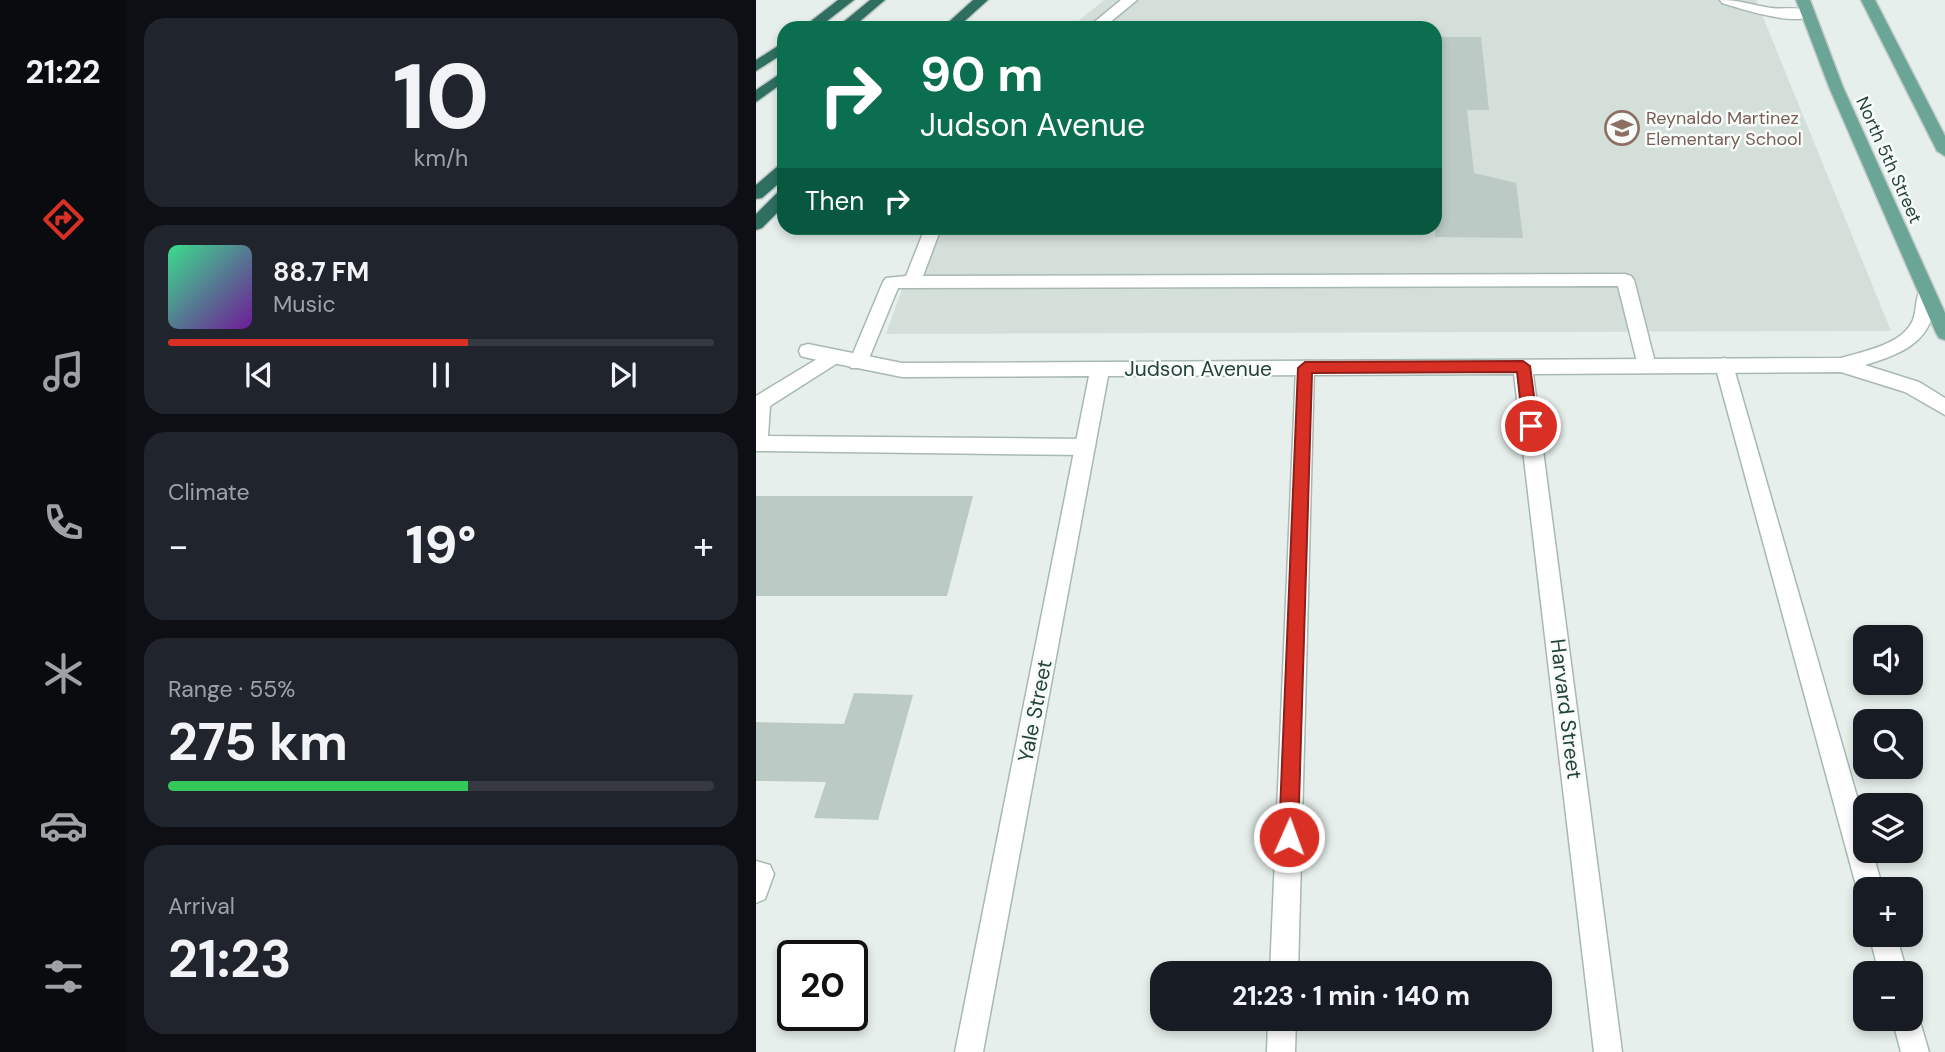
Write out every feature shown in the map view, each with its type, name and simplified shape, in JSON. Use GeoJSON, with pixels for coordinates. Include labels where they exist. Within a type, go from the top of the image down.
{"type":"FeatureCollection","features":[{"type":"Feature","properties":{"kind":"highway"},"geometry":{"type":"LineString","coordinates":[[818,21],[847,0]]}},
{"type":"Feature","properties":{"kind":"highway"},"geometry":{"type":"LineString","coordinates":[[852,21],[878,0]]}},
{"type":"Feature","properties":{"kind":"highway"},"geometry":{"type":"LineString","coordinates":[[959,21],[982,0]]}},
{"type":"Feature","properties":{"kind":"highway"},"geometry":{"type":"LineString","coordinates":[[756,67],[777,51]]}},
{"type":"Feature","properties":{"kind":"highway"},"geometry":{"type":"LineString","coordinates":[[756,97],[777,80]]}},
{"type":"Feature","properties":{"kind":"highway"},"geometry":{"type":"LineString","coordinates":[[756,194],[777,176]]}},
{"type":"Feature","properties":{"kind":"highway"},"geometry":{"type":"LineString","coordinates":[[756,223],[777,203]]}},
{"type":"Feature","properties":{"kind":"main road"},"geometry":{"type":"LineString","coordinates":[[1868,0],[1945,151]]}},
{"type":"Feature","properties":{"kind":"main road","name":"North 5th Street"},"geometry":{"type":"LineString","coordinates":[[1806,7],[1836,87],[1945,333]]}},
{"type":"Feature","properties":{"kind":"street"},"geometry":{"type":"LineString","coordinates":[[1103,21],[1130,0]]}},
{"type":"Feature","properties":{"kind":"street"},"geometry":{"type":"LineString","coordinates":[[1727,0],[1769,12],[1806,7]]}},
{"type":"Feature","properties":{"kind":"street"},"geometry":{"type":"LineString","coordinates":[[912,282],[930,235]]}},
{"type":"Feature","properties":{"kind":"street"},"geometry":{"type":"LineString","coordinates":[[858,363],[892,282],[1625,280],[1647,366]]}},
{"type":"Feature","properties":{"kind":"street","name":"Judson Avenue"},"geometry":{"type":"LineString","coordinates":[[1841,365],[1882,352],[1907,338],[1921,324],[1927,292]]}},
{"type":"Feature","properties":{"kind":"street","name":"Judson Avenue"},"geometry":{"type":"LineString","coordinates":[[808,351],[902,370],[1841,365],[1912,387],[1945,407]]}},
{"type":"Feature","properties":{"kind":"street"},"geometry":{"type":"LineString","coordinates":[[832,357],[759,403],[758,444],[1086,447]]}},
{"type":"Feature","properties":{"kind":"street"},"geometry":{"type":"LineString","coordinates":[[1724,365],[1867,877]]}},
{"type":"Feature","properties":{"kind":"street","name":"Harvard Street"},"geometry":{"type":"LineString","coordinates":[[1523,366],[1608,1052]]}},
{"type":"Feature","properties":{"kind":"street"},"geometry":{"type":"LineString","coordinates":[[1284,961],[1305,368]]}},
{"type":"Feature","properties":{"kind":"street","name":"Yale Street"},"geometry":{"type":"LineString","coordinates":[[969,1052],[1100,369]]}},
{"type":"Feature","properties":{"kind":"street"},"geometry":{"type":"LineString","coordinates":[[756,874],[761,874],[756,890]]}},
{"type":"Feature","properties":{"kind":"street"},"geometry":{"type":"LineString","coordinates":[[1281,1052],[1282,1031]]}},
{"type":"Feature","properties":{"kind":"street"},"geometry":{"type":"LineString","coordinates":[[1909,1031],[1915,1052]]}},
{"type":"Feature","properties":{"kind":"shaded area","name":"Reynaldo Martinez Elementary School"},"geometry":{"type":"Polygon","coordinates":[[[1104,0],[1756,0],[1891,331],[886,334],[921,235],[1442,235],[1442,21],[1078,21],[1104,0]]]}},
{"type":"Feature","properties":{"kind":"building"},"geometry":{"type":"Polygon","coordinates":[[[1442,37],[1481,37],[1489,110],[1467,110],[1474,173],[1516,183],[1523,238],[1435,237],[1442,235],[1442,37]]]}},
{"type":"Feature","properties":{"kind":"building"},"geometry":{"type":"Polygon","coordinates":[[[756,496],[973,496],[947,596],[756,596],[756,496]]]}},
{"type":"Feature","properties":{"kind":"building"},"geometry":{"type":"Polygon","coordinates":[[[854,693],[913,695],[878,820],[814,818],[826,782],[756,781],[756,722],[844,724],[854,693]]]}},
{"type":"Feature","properties":{"kind":"place","name":"Reynaldo Martinez Elementary School"},"geometry":{"type":"Point","coordinates":[1622,128]}},
{"type":"Feature","properties":{"kind":"route"},"geometry":{"type":"LineString","coordinates":[[1289,837],[1305,368],[1523,366],[1531,426]]}}]}
